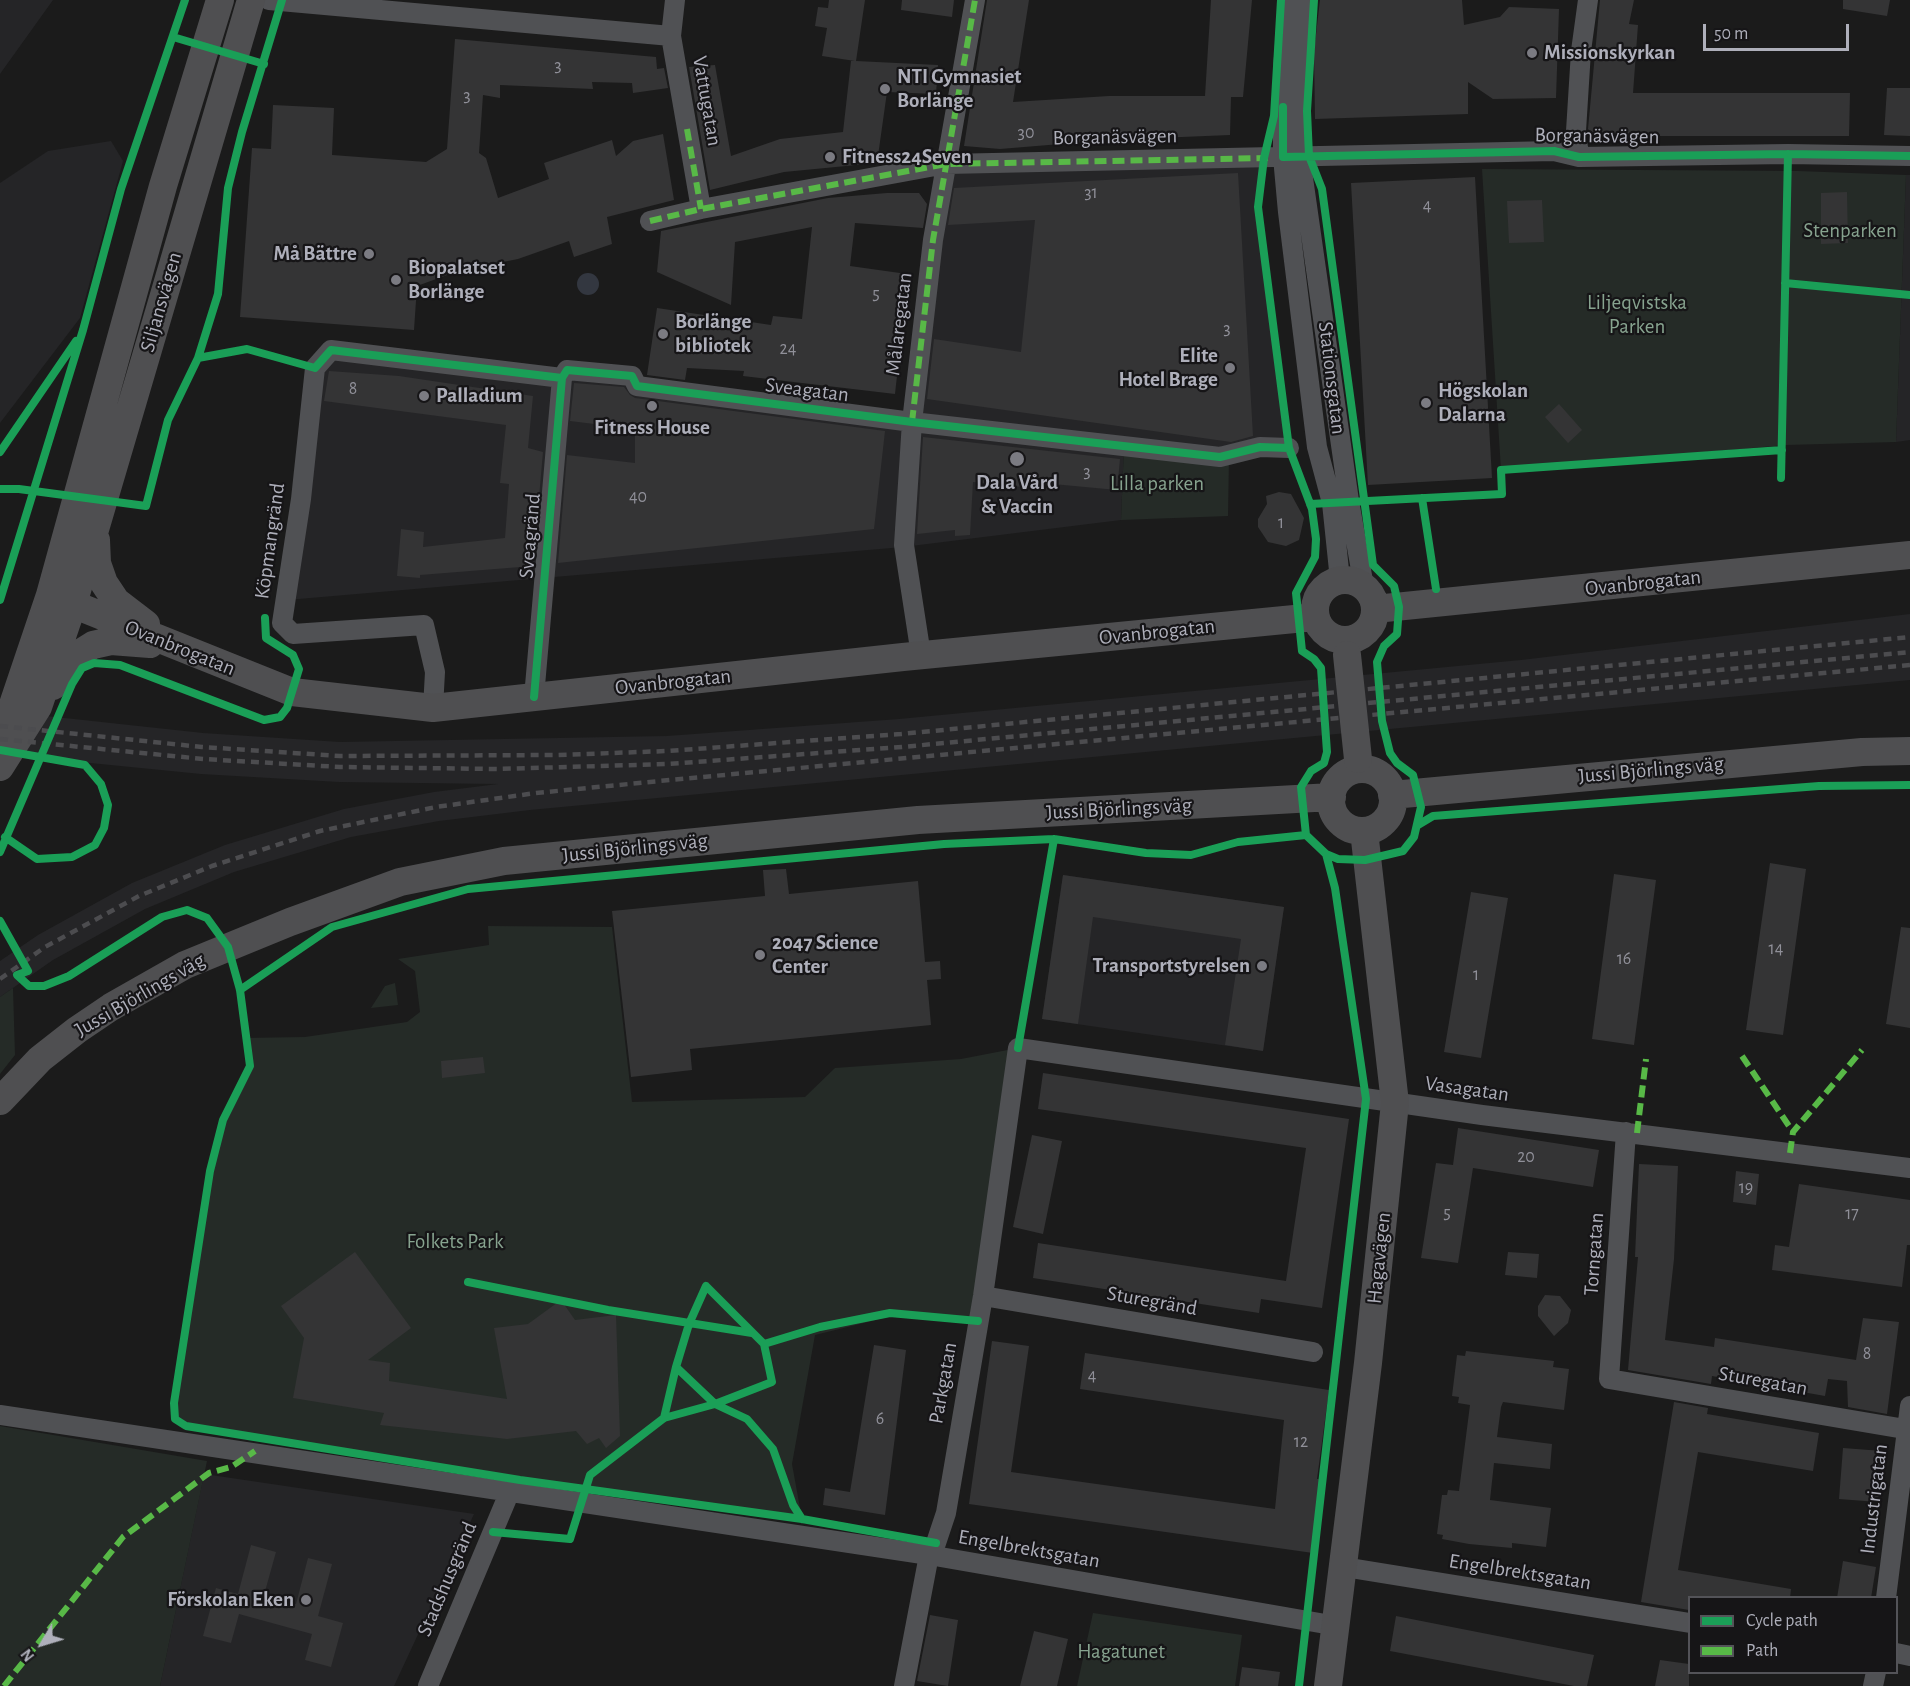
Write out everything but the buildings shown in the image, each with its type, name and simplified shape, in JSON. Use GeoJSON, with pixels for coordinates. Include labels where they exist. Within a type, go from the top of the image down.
{"type":"FeatureCollection","features":[{"type":"Feature","properties":{"kind":"street","name":"Siljansvägen"},"geometry":{"type":"LineString","coordinates":[[62,599],[164,186],[220,0]]}},
{"type":"Feature","properties":{"kind":"street","name":"Siljansvägen"},"geometry":{"type":"LineString","coordinates":[[62,599],[95,525],[251,0]]}},
{"type":"Feature","properties":{"kind":"street"},"geometry":{"type":"LineString","coordinates":[[269,0],[436,7],[671,36]]}},
{"type":"Feature","properties":{"kind":"street","name":"Vattugatan"},"geometry":{"type":"LineString","coordinates":[[675,0],[671,36],[701,209]]}},
{"type":"Feature","properties":{"kind":"street","name":"Målaregatan"},"geometry":{"type":"LineString","coordinates":[[921,655],[904,545],[912,422],[933,240],[975,0]]}},
{"type":"Feature","properties":{"kind":"street","name":"Stationsgatan"},"geometry":{"type":"LineString","coordinates":[[1288,0],[1283,68],[1291,157],[1348,501],[1360,592]]}},
{"type":"Feature","properties":{"kind":"street","name":"Stationsgatan"},"geometry":{"type":"LineString","coordinates":[[1291,157],[1305,0]]}},
{"type":"Feature","properties":{"kind":"street"},"geometry":{"type":"LineString","coordinates":[[1579,157],[1577,119],[1581,51],[1588,0]]}},
{"type":"Feature","properties":{"kind":"street","name":"Borganäsvägen"},"geometry":{"type":"LineString","coordinates":[[650,221],[701,209],[946,164],[1554,151],[1579,157],[1788,154],[1910,156]]}},
{"type":"Feature","properties":{"kind":"street","name":"Sveagatan"},"geometry":{"type":"LineString","coordinates":[[331,350],[562,378],[567,370],[632,376],[637,386],[912,422],[1220,457],[1260,447],[1289,448]]}},
{"type":"Feature","properties":{"kind":"street","name":"Köpmangränd"},"geometry":{"type":"LineString","coordinates":[[331,350],[315,368],[301,499],[282,623],[293,634],[424,625],[435,672],[433,708]]}},
{"type":"Feature","properties":{"kind":"street","name":"Sveagränd"},"geometry":{"type":"LineString","coordinates":[[534,697],[562,378]]}},
{"type":"Feature","properties":{"kind":"street"},"geometry":{"type":"LineString","coordinates":[[95,525],[97,563],[104,583],[116,601],[172,645]]}},
{"type":"Feature","properties":{"kind":"street","name":"Ovanbrogatan"},"geometry":{"type":"LineString","coordinates":[[1360,592],[1910,555]]}},
{"type":"Feature","properties":{"kind":"street"},"geometry":{"type":"LineString","coordinates":[[1346,648],[1364,634],[1374,618],[1360,592],[1331,583],[1317,597],[1315,617],[1326,634],[1346,648],[1358,764]]}},
{"type":"Feature","properties":{"kind":"street","name":"Ovanbrogatan"},"geometry":{"type":"LineString","coordinates":[[62,599],[292,692],[433,708],[921,655],[1315,617]]}},
{"type":"Feature","properties":{"kind":"street"},"geometry":{"type":"LineString","coordinates":[[38,707],[62,599]]}},
{"type":"Feature","properties":{"kind":"street"},"geometry":{"type":"LineString","coordinates":[[0,742],[62,599]]}},
{"type":"Feature","properties":{"kind":"street"},"geometry":{"type":"LineString","coordinates":[[0,767],[65,667],[93,645],[111,641],[172,645]]}},
{"type":"Feature","properties":{"kind":"street","name":"Jussi Björlings väg"},"geometry":{"type":"LineString","coordinates":[[1392,795],[1839,754],[1910,752]]}},
{"type":"Feature","properties":{"kind":"street"},"geometry":{"type":"LineString","coordinates":[[1358,764],[1384,778],[1392,795],[1393,805],[1383,823],[1364,831],[1344,825],[1332,807],[1332,797],[1340,778],[1358,764]]}},
{"type":"Feature","properties":{"kind":"street","name":"Jussi Björlings väg"},"geometry":{"type":"LineString","coordinates":[[0,1101],[33,1066],[77,1030],[111,1007],[185,965],[290,922],[400,882],[504,861],[918,820],[1332,797]]}},
{"type":"Feature","properties":{"kind":"street","name":"Hagavägen"},"geometry":{"type":"LineString","coordinates":[[1328,1686],[1344,1567],[1395,1103],[1364,831]]}},
{"type":"Feature","properties":{"kind":"street","name":"Vasagatan"},"geometry":{"type":"LineString","coordinates":[[1018,1048],[1395,1103],[1910,1168]]}},
{"type":"Feature","properties":{"kind":"street","name":"Parkgatan"},"geometry":{"type":"LineString","coordinates":[[904,1686],[929,1555],[936,1543],[946,1513],[983,1296],[1018,1048]]}},
{"type":"Feature","properties":{"kind":"street","name":"Torngatan"},"geometry":{"type":"LineString","coordinates":[[1609,1379],[1626,1132]]}},
{"type":"Feature","properties":{"kind":"street","name":"Sturegränd"},"geometry":{"type":"LineString","coordinates":[[983,1296],[1313,1352]]}},
{"type":"Feature","properties":{"kind":"street","name":"Sturegatan"},"geometry":{"type":"LineString","coordinates":[[1609,1379],[1909,1430]]}},
{"type":"Feature","properties":{"kind":"street","name":"Industrigatan"},"geometry":{"type":"LineString","coordinates":[[1886,1596],[1909,1430],[1910,1406]]}},
{"type":"Feature","properties":{"kind":"street","name":"Engelbrektsgatan"},"geometry":{"type":"LineString","coordinates":[[0,1415],[929,1555],[1337,1626]]}},
{"type":"Feature","properties":{"kind":"street","name":"Stadshusgränd"},"geometry":{"type":"LineString","coordinates":[[428,1686],[510,1491]]}},
{"type":"Feature","properties":{"kind":"street","name":"Engelbrektsgatan"},"geometry":{"type":"LineString","coordinates":[[1344,1567],[1688,1623]]}},
{"type":"Feature","properties":{"kind":"shaded area"},"geometry":{"type":"Polygon","coordinates":[[[0,0],[53,0],[0,74],[0,0]]]}},
{"type":"Feature","properties":{"kind":"shaded area"},"geometry":{"type":"Polygon","coordinates":[[[111,141],[123,161],[80,318],[0,423],[0,183],[48,151],[111,141]]]}},
{"type":"Feature","properties":{"kind":"shaded area"},"geometry":{"type":"Polygon","coordinates":[[[1264,158],[1258,207],[1289,448],[1220,457],[1124,446],[1121,520],[903,547],[287,600],[315,368],[331,350],[567,370],[912,422],[946,164],[1264,158]]]}},
{"type":"Feature","properties":{"kind":"shaded area"},"geometry":{"type":"Polygon","coordinates":[[[1906,175],[1910,175],[1910,440],[1896,442],[1906,175]]]}},
{"type":"Feature","properties":{"kind":"shaded area"},"geometry":{"type":"Polygon","coordinates":[[[588,273],[596,276],[599,284],[596,292],[588,295],[580,292],[577,284],[580,276],[588,273]]]}},
{"type":"Feature","properties":{"kind":"shaded area"},"geometry":{"type":"Polygon","coordinates":[[[1910,614],[1910,680],[530,810],[439,821],[351,837],[234,872],[145,909],[53,960],[0,997],[0,961],[38,935],[132,883],[225,845],[344,809],[434,792],[498,784],[339,782],[201,774],[0,754],[0,711],[203,733],[340,742],[667,736],[899,719],[1521,660],[1910,614]]]}},
{"type":"Feature","properties":{"kind":"shaded area"},"geometry":{"type":"Polygon","coordinates":[[[1063,875],[1284,907],[1263,1051],[1042,1019],[1063,875]]]}},
{"type":"Feature","properties":{"kind":"shaded area","name":"Förskolan Eken"},"geometry":{"type":"Polygon","coordinates":[[[204,1474],[474,1514],[394,1686],[160,1686],[204,1474]]]}},
{"type":"Feature","properties":{"kind":"green space","name":"Liljeqvistska Parken"},"geometry":{"type":"Polygon","coordinates":[[[1482,169],[1798,171],[1906,175],[1896,442],[1786,445],[1501,470],[1482,169]]]}},
{"type":"Feature","properties":{"kind":"green space","name":"Lilla parken"},"geometry":{"type":"Polygon","coordinates":[[[1124,446],[1229,457],[1228,516],[1121,520],[1124,446]]]}},
{"type":"Feature","properties":{"kind":"green space","name":"Folkets Park"},"geometry":{"type":"Polygon","coordinates":[[[488,926],[612,927],[632,1102],[805,1097],[835,1068],[961,1059],[1018,1048],[978,1321],[888,1317],[815,1335],[792,1464],[802,1519],[520,1480],[186,1426],[175,1419],[174,1403],[210,1171],[223,1120],[250,1066],[244,1038],[305,1037],[407,1022],[420,1012],[415,971],[398,959],[489,945],[488,926]]]}},
{"type":"Feature","properties":{"kind":"green space"},"geometry":{"type":"Polygon","coordinates":[[[395,983],[398,1005],[371,1008],[385,986],[395,983]]]}},
{"type":"Feature","properties":{"kind":"green space"},"geometry":{"type":"Polygon","coordinates":[[[13,988],[15,1055],[0,1074],[0,997],[13,988]]]}},
{"type":"Feature","properties":{"kind":"green space"},"geometry":{"type":"Polygon","coordinates":[[[0,1426],[207,1461],[160,1686],[0,1686],[0,1426]]]}},
{"type":"Feature","properties":{"kind":"green space","name":"Hagatunet"},"geometry":{"type":"Polygon","coordinates":[[[1093,1613],[1242,1635],[1235,1686],[1077,1686],[1093,1613]]]}},
{"type":"Feature","properties":{"kind":"railway"},"geometry":{"type":"LineString","coordinates":[[0,726],[202,747],[340,756],[557,755],[667,751],[901,734],[1910,637]]}},
{"type":"Feature","properties":{"kind":"railway"},"geometry":{"type":"LineString","coordinates":[[0,739],[203,759],[340,767],[498,769],[667,764],[902,747],[1910,652]]}},
{"type":"Feature","properties":{"kind":"railway"},"geometry":{"type":"LineString","coordinates":[[0,979],[45,947],[139,896],[212,866],[320,831],[436,807],[536,793],[670,780],[1910,665]]}},
{"type":"Feature","properties":{"kind":"marked path"},"geometry":{"type":"LineString","coordinates":[[912,422],[933,240],[975,0]]}},
{"type":"Feature","properties":{"kind":"marked path"},"geometry":{"type":"LineString","coordinates":[[687,129],[701,209]]}},
{"type":"Feature","properties":{"kind":"marked path"},"geometry":{"type":"LineString","coordinates":[[650,221],[701,209],[946,164],[1268,158]]}},
{"type":"Feature","properties":{"kind":"marked path"},"geometry":{"type":"LineString","coordinates":[[1790,1153],[1793,1132],[1862,1050]]}},
{"type":"Feature","properties":{"kind":"marked path"},"geometry":{"type":"LineString","coordinates":[[1742,1056],[1793,1132]]}},
{"type":"Feature","properties":{"kind":"marked path"},"geometry":{"type":"LineString","coordinates":[[1637,1133],[1646,1059]]}},
{"type":"Feature","properties":{"kind":"marked path"},"geometry":{"type":"LineString","coordinates":[[4,1686],[123,1537],[209,1473],[231,1467],[255,1451]]}},
{"type":"Feature","properties":{"kind":"cycle path"},"geometry":{"type":"LineString","coordinates":[[0,600],[83,330],[121,189],[185,0]]}},
{"type":"Feature","properties":{"kind":"cycle path"},"geometry":{"type":"LineString","coordinates":[[198,358],[218,294],[228,188],[242,132],[282,0]]}},
{"type":"Feature","properties":{"kind":"cycle path"},"geometry":{"type":"LineString","coordinates":[[1281,0],[1274,116],[1264,158],[1258,207],[1289,448],[1312,509],[1316,539],[1315,557],[1296,593],[1302,651],[1314,659],[1321,668],[1327,752],[1324,763],[1311,771],[1301,787],[1306,835]]}},
{"type":"Feature","properties":{"kind":"cycle path"},"geometry":{"type":"LineString","coordinates":[[240,990],[332,927],[468,889],[944,844],[1054,839],[1146,853],[1191,855],[1238,842],[1306,835],[1326,854],[1338,859],[1365,860],[1403,851],[1414,837],[1421,807],[1413,775],[1397,763],[1390,753],[1382,721],[1377,662],[1384,646],[1397,634],[1399,607],[1394,586],[1373,565],[1322,189],[1309,156],[1307,111],[1314,0]]}},
{"type":"Feature","properties":{"kind":"cycle path"},"geometry":{"type":"LineString","coordinates":[[173,37],[264,64]]}},
{"type":"Feature","properties":{"kind":"cycle path"},"geometry":{"type":"LineString","coordinates":[[1283,107],[1283,157],[1554,151],[1579,157],[1788,154],[1910,156]]}},
{"type":"Feature","properties":{"kind":"cycle path"},"geometry":{"type":"LineString","coordinates":[[1781,478],[1788,154]]}},
{"type":"Feature","properties":{"kind":"cycle path"},"geometry":{"type":"LineString","coordinates":[[1785,283],[1910,295]]}},
{"type":"Feature","properties":{"kind":"cycle path"},"geometry":{"type":"LineString","coordinates":[[0,452],[76,341]]}},
{"type":"Feature","properties":{"kind":"cycle path"},"geometry":{"type":"LineString","coordinates":[[0,489],[19,489],[146,506],[168,420],[198,358],[247,349],[315,368],[331,350],[562,378]]}},
{"type":"Feature","properties":{"kind":"cycle path"},"geometry":{"type":"LineString","coordinates":[[534,697],[562,378],[567,370],[632,376],[637,386],[912,422],[1220,457],[1260,447],[1289,448]]}},
{"type":"Feature","properties":{"kind":"cycle path"},"geometry":{"type":"LineString","coordinates":[[1310,504],[1502,494],[1501,470],[1782,450]]}},
{"type":"Feature","properties":{"kind":"cycle path"},"geometry":{"type":"LineString","coordinates":[[1422,498],[1436,589]]}},
{"type":"Feature","properties":{"kind":"cycle path"},"geometry":{"type":"LineString","coordinates":[[0,852],[72,684],[82,668],[94,663],[120,665],[264,720],[280,717],[287,708],[299,669],[293,655],[266,638],[265,618]]}},
{"type":"Feature","properties":{"kind":"cycle path"},"geometry":{"type":"LineString","coordinates":[[0,750],[85,765],[101,784],[108,805],[104,828],[95,845],[72,857],[37,859],[5,837]]}},
{"type":"Feature","properties":{"kind":"cycle path"},"geometry":{"type":"LineString","coordinates":[[1418,825],[1433,816],[1819,786],[1910,785]]}},
{"type":"Feature","properties":{"kind":"cycle path"},"geometry":{"type":"LineString","coordinates":[[1018,1048],[1054,839]]}},
{"type":"Feature","properties":{"kind":"cycle path"},"geometry":{"type":"LineString","coordinates":[[1299,1686],[1366,1099],[1335,888],[1326,854]]}},
{"type":"Feature","properties":{"kind":"cycle path"},"geometry":{"type":"LineString","coordinates":[[0,921],[28,971],[17,975],[29,986],[44,986],[69,976],[162,917],[187,910],[207,918],[228,947],[240,990],[250,1066],[223,1120],[210,1171],[174,1403],[175,1419],[186,1426],[520,1480],[802,1519],[936,1543]]}},
{"type":"Feature","properties":{"kind":"cycle path"},"geometry":{"type":"LineString","coordinates":[[468,1282],[608,1310],[752,1333]]}},
{"type":"Feature","properties":{"kind":"cycle path"},"geometry":{"type":"LineString","coordinates":[[676,1367],[689,1324],[706,1286],[764,1344],[820,1327],[890,1313],[978,1321]]}},
{"type":"Feature","properties":{"kind":"cycle path"},"geometry":{"type":"LineString","coordinates":[[493,1532],[570,1539],[590,1475],[664,1418],[715,1404],[772,1382],[764,1344]]}},
{"type":"Feature","properties":{"kind":"cycle path"},"geometry":{"type":"LineString","coordinates":[[664,1418],[676,1367],[715,1404],[747,1419],[773,1449],[793,1505],[802,1519]]}},
{"type":"Feature","properties":{"kind":"place","name":"Missionskyrkan"},"geometry":{"type":"Point","coordinates":[1532,53]}},
{"type":"Feature","properties":{"kind":"place","name":"NTI Gymnasiet Borlänge"},"geometry":{"type":"Point","coordinates":[885,89]}},
{"type":"Feature","properties":{"kind":"place","name":"Fitness24Seven"},"geometry":{"type":"Point","coordinates":[830,157]}},
{"type":"Feature","properties":{"kind":"place","name":"Må Bättre"},"geometry":{"type":"Point","coordinates":[369,254]}},
{"type":"Feature","properties":{"kind":"place","name":"Biopalatset Borlänge"},"geometry":{"type":"Point","coordinates":[396,280]}},
{"type":"Feature","properties":{"kind":"place","name":"Borlänge bibliotek"},"geometry":{"type":"Point","coordinates":[663,334]}},
{"type":"Feature","properties":{"kind":"place","name":"Elite Hotel Brage"},"geometry":{"type":"Point","coordinates":[1230,368]}},
{"type":"Feature","properties":{"kind":"place","name":"Palladium"},"geometry":{"type":"Point","coordinates":[424,396]}},
{"type":"Feature","properties":{"kind":"place","name":"Högskolan Dalarna"},"geometry":{"type":"Point","coordinates":[1426,403]}},
{"type":"Feature","properties":{"kind":"place","name":"Fitness House"},"geometry":{"type":"Point","coordinates":[652,406]}},
{"type":"Feature","properties":{"kind":"place","name":"Dala Vård & Vaccin"},"geometry":{"type":"Point","coordinates":[1017,459]}},
{"type":"Feature","properties":{"kind":"place","name":"2047 Science Center"},"geometry":{"type":"Point","coordinates":[760,955]}},
{"type":"Feature","properties":{"kind":"place","name":"Transportstyrelsen"},"geometry":{"type":"Point","coordinates":[1262,966]}},
{"type":"Feature","properties":{"kind":"place","name":"Förskolan Eken"},"geometry":{"type":"Point","coordinates":[306,1600]}},
{"type":"Feature","properties":{"kind":"park label","name":"Stenparken"},"geometry":{"type":"Point","coordinates":[1850,231]}}]}
